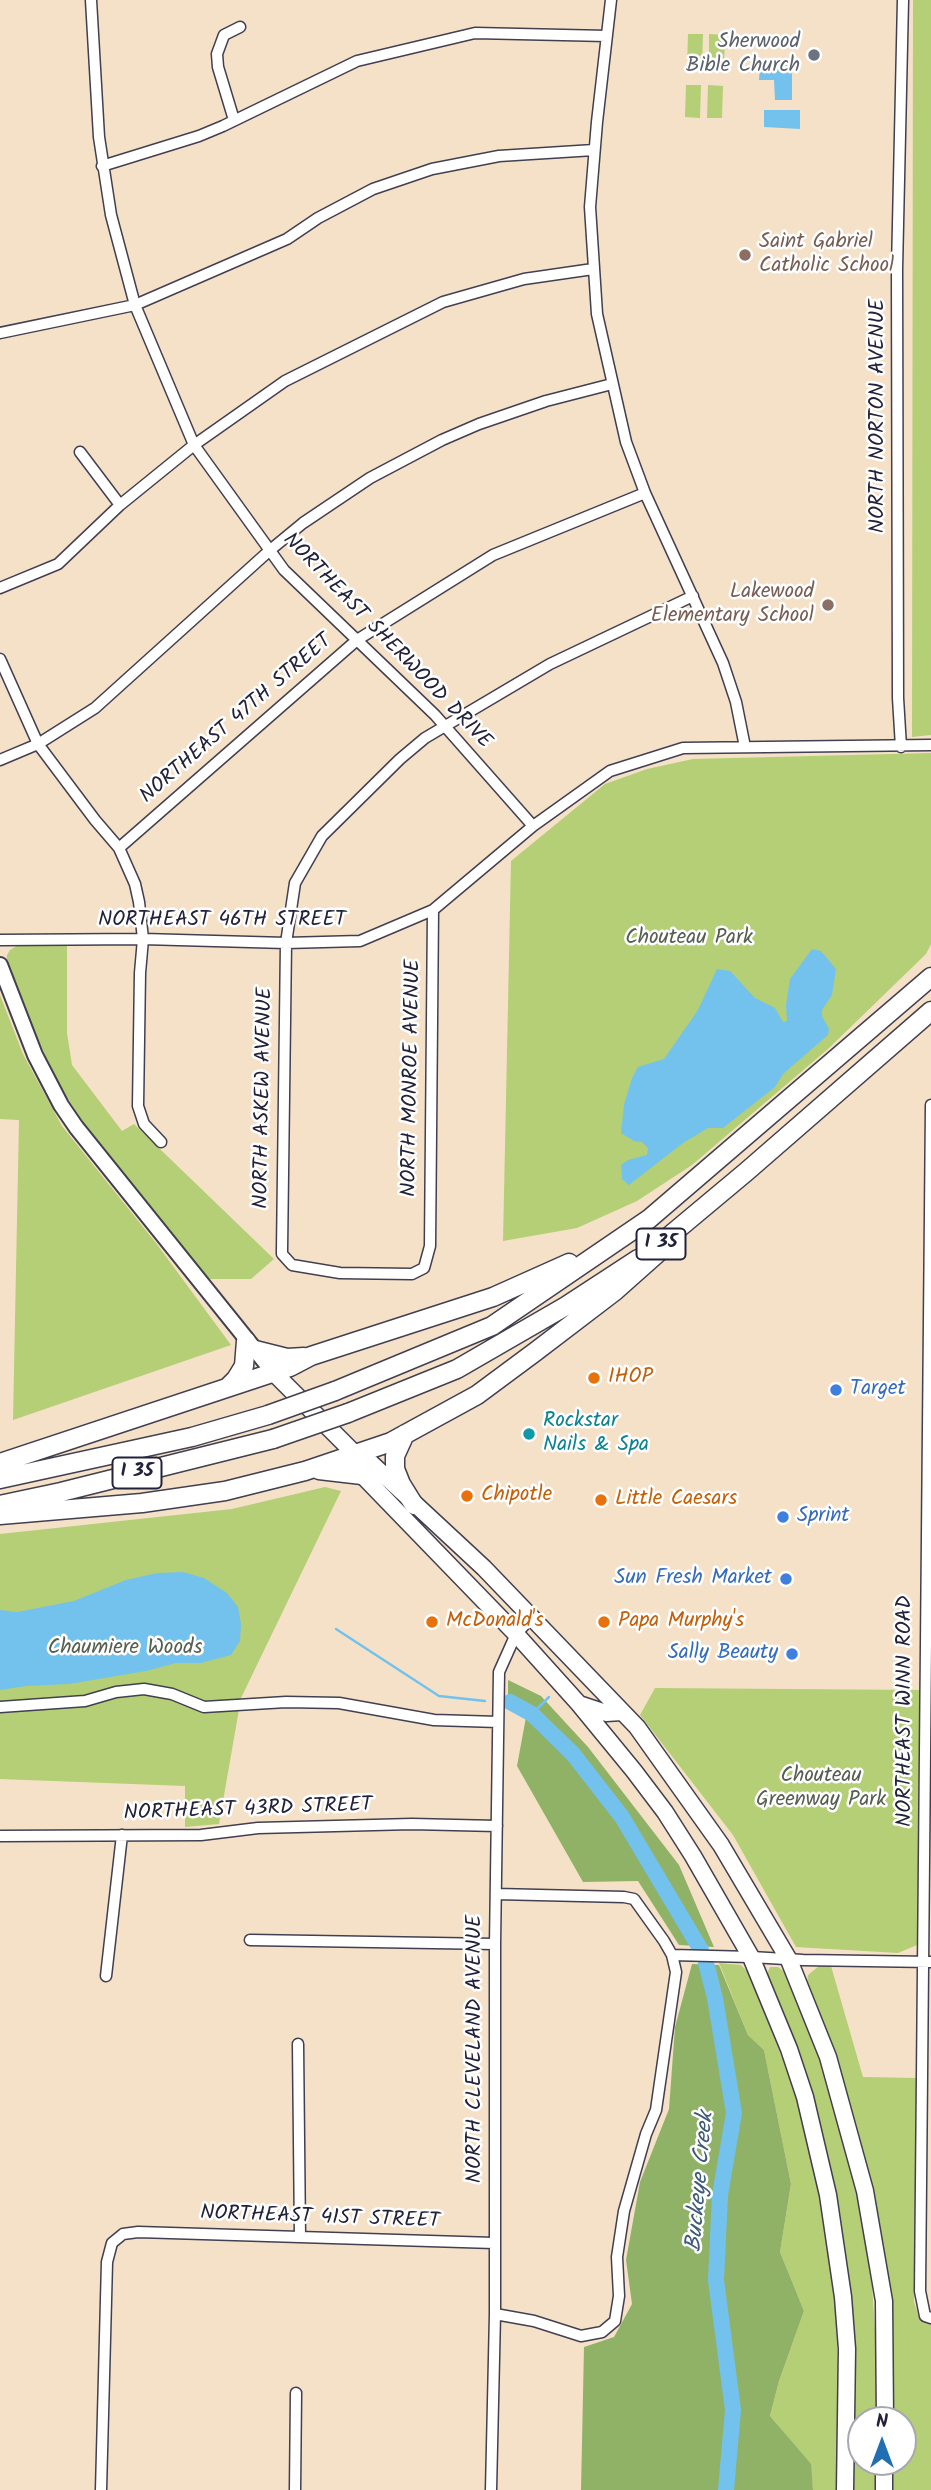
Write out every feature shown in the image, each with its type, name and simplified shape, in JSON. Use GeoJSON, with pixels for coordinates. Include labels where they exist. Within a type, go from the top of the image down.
{"type":"FeatureCollection","features":[{"type":"Feature","properties":{"kind":"highway","name":"I 35"},"geometry":{"type":"LineString","coordinates":[[0,1479],[192,1437],[268,1415],[335,1391],[492,1326],[649,1219],[931,977]]}},
{"type":"Feature","properties":{"kind":"highway","name":"I 35"},"geometry":{"type":"LineString","coordinates":[[0,1504],[74,1489],[273,1439],[348,1413],[457,1369],[566,1306],[670,1238],[931,1011]]}},
{"type":"Feature","properties":{"kind":"highway"},"geometry":{"type":"LineString","coordinates":[[0,1464],[517,1288],[589,1253],[616,1234],[649,1219]]}},
{"type":"Feature","properties":{"kind":"highway"},"geometry":{"type":"LineString","coordinates":[[0,1515],[184,1498],[266,1482],[391,1442],[477,1395],[615,1291],[660,1251],[670,1238]]}},
{"type":"Feature","properties":{"kind":"highway"},"geometry":{"type":"LineString","coordinates":[[225,1389],[236,1379],[244,1366],[251,1345],[286,1358],[311,1356]]}},
{"type":"Feature","properties":{"kind":"highway"},"geometry":{"type":"LineString","coordinates":[[405,1434],[395,1456],[395,1469],[414,1505]]}},
{"type":"Feature","properties":{"kind":"highway"},"geometry":{"type":"LineString","coordinates":[[305,1471],[328,1469],[362,1475]]}},
{"type":"Feature","properties":{"kind":"main road"},"geometry":{"type":"LineString","coordinates":[[0,965],[35,1055],[61,1105],[273,1372],[355,1454],[372,1464],[484,1568],[637,1727],[721,1845],[789,1960],[828,2057],[865,2191],[884,2301],[885,2406]]}},
{"type":"Feature","properties":{"kind":"main road"},"geometry":{"type":"LineString","coordinates":[[355,1454],[362,1475],[516,1634],[579,1704],[665,1812],[724,1907],[751,1957],[805,2097],[828,2195],[843,2297],[847,2349],[845,2490]]}},
{"type":"Feature","properties":{"kind":"main road"},"geometry":{"type":"LineString","coordinates":[[579,1704],[606,1713],[622,1713]]}},
{"type":"Feature","properties":{"kind":"street","name":"NORTHEAST SHERWOOD DRIVE"},"geometry":{"type":"LineString","coordinates":[[91,0],[102,166],[111,215],[135,305],[194,445],[284,570],[445,726],[533,826]]}},
{"type":"Feature","properties":{"kind":"street"},"geometry":{"type":"LineString","coordinates":[[611,0],[590,207],[597,314],[626,442],[645,493],[729,680],[745,747]]}},
{"type":"Feature","properties":{"kind":"street","name":"NORTH NORTON AVENUE"},"geometry":{"type":"LineString","coordinates":[[901,747],[898,698],[897,269],[904,0]]}},
{"type":"Feature","properties":{"kind":"street"},"geometry":{"type":"LineString","coordinates":[[234,120],[218,67],[217,54],[225,35],[240,27]]}},
{"type":"Feature","properties":{"kind":"street"},"geometry":{"type":"LineString","coordinates":[[102,166],[199,136],[357,61],[474,33],[607,36]]}},
{"type":"Feature","properties":{"kind":"street"},"geometry":{"type":"LineString","coordinates":[[0,333],[135,305],[287,239],[345,203],[402,178],[432,169],[499,156],[594,150]]}},
{"type":"Feature","properties":{"kind":"street"},"geometry":{"type":"LineString","coordinates":[[0,589],[58,564],[120,505],[194,445],[285,382],[443,302],[524,279],[593,269]]}},
{"type":"Feature","properties":{"kind":"street"},"geometry":{"type":"LineString","coordinates":[[0,760],[38,744],[95,708],[269,551],[348,492],[442,440],[527,407],[612,384]]}},
{"type":"Feature","properties":{"kind":"street"},"geometry":{"type":"LineString","coordinates":[[80,452],[120,505]]}},
{"type":"Feature","properties":{"kind":"street","name":"NORTHEAST 47TH STREET"},"geometry":{"type":"LineString","coordinates":[[119,848],[357,640],[493,555],[645,493]]}},
{"type":"Feature","properties":{"kind":"street","name":"NORTH ASKEW AVENUE"},"geometry":{"type":"LineString","coordinates":[[282,1254],[286,943],[295,883],[322,836],[425,738],[551,664],[693,596]]}},
{"type":"Feature","properties":{"kind":"street"},"geometry":{"type":"LineString","coordinates":[[0,659],[38,744],[94,820],[119,848],[135,884],[143,939],[138,1106],[144,1124],[162,1142]]}},
{"type":"Feature","properties":{"kind":"street","name":"NORTHEAST 46TH STREET"},"geometry":{"type":"LineString","coordinates":[[0,940],[143,939],[286,943],[360,941],[433,910],[533,826],[610,771],[683,748],[931,745]]}},
{"type":"Feature","properties":{"kind":"street","name":"NORTH MONROE AVENUE"},"geometry":{"type":"LineString","coordinates":[[282,1254],[292,1265],[328,1271],[412,1275],[424,1268],[430,1246],[433,910]]}},
{"type":"Feature","properties":{"kind":"street","name":"NORTHEAST WINN ROAD"},"geometry":{"type":"LineString","coordinates":[[928,2317],[920,2291],[927,1962],[931,1105]]}},
{"type":"Feature","properties":{"kind":"street","name":"NORTH CLEVELAND AVENUE"},"geometry":{"type":"LineString","coordinates":[[491,2490],[495,2314],[495,1944],[499,1672],[516,1634],[531,1617]]}},
{"type":"Feature","properties":{"kind":"street"},"geometry":{"type":"LineString","coordinates":[[0,1707],[85,1701],[116,1692],[144,1689],[172,1694],[204,1707],[286,1702],[339,1703],[434,1720],[498,1722]]}},
{"type":"Feature","properties":{"kind":"street","name":"NORTHEAST 43RD STREET"},"geometry":{"type":"LineString","coordinates":[[0,1836],[201,1835],[258,1828],[412,1824],[497,1826]]}},
{"type":"Feature","properties":{"kind":"street"},"geometry":{"type":"LineString","coordinates":[[106,1976],[122,1835]]}},
{"type":"Feature","properties":{"kind":"street"},"geometry":{"type":"LineString","coordinates":[[495,2314],[534,2321],[580,2336],[602,2332],[615,2321],[619,2296],[617,2257],[624,2211],[646,2134],[656,2110],[676,1972],[672,1955],[664,1941],[634,1899],[496,1894]]}},
{"type":"Feature","properties":{"kind":"street"},"geometry":{"type":"LineString","coordinates":[[250,1940],[495,1944]]}},
{"type":"Feature","properties":{"kind":"street"},"geometry":{"type":"LineString","coordinates":[[672,1955],[927,1962]]}},
{"type":"Feature","properties":{"kind":"street"},"geometry":{"type":"LineString","coordinates":[[298,2044],[300,2237]]}},
{"type":"Feature","properties":{"kind":"street","name":"NORTHEAST 41ST STREET"},"geometry":{"type":"LineString","coordinates":[[101,2490],[107,2262],[112,2243],[123,2234],[494,2243]]}},
{"type":"Feature","properties":{"kind":"street"},"geometry":{"type":"LineString","coordinates":[[295,2490],[296,2393]]}},
{"type":"Feature","properties":{"kind":"green space"},"geometry":{"type":"Polygon","coordinates":[[[913,0],[931,0],[931,735],[912,737],[913,0]]]}},
{"type":"Feature","properties":{"kind":"green space"},"geometry":{"type":"Polygon","coordinates":[[[688,34],[703,34],[702,67],[687,67],[688,34]]]}},
{"type":"Feature","properties":{"kind":"green space"},"geometry":{"type":"Polygon","coordinates":[[[709,34],[725,35],[724,67],[709,67],[709,34]]]}},
{"type":"Feature","properties":{"kind":"green space"},"geometry":{"type":"Polygon","coordinates":[[[686,85],[701,85],[700,118],[685,117],[686,85]]]}},
{"type":"Feature","properties":{"kind":"green space"},"geometry":{"type":"Polygon","coordinates":[[[708,85],[723,86],[722,118],[707,118],[708,85]]]}},
{"type":"Feature","properties":{"kind":"green space","name":"Chouteau Park"},"geometry":{"type":"Polygon","coordinates":[[[931,753],[931,944],[926,954],[828,1049],[692,1165],[637,1201],[577,1228],[503,1241],[511,861],[605,784],[647,769],[693,759],[931,753]]]}},
{"type":"Feature","properties":{"kind":"green space"},"geometry":{"type":"Polygon","coordinates":[[[67,944],[67,1033],[72,1065],[122,1131],[134,1124],[274,1259],[251,1279],[209,1279],[83,1122],[60,1086],[33,1029],[7,955],[18,945],[67,944]]]}},
{"type":"Feature","properties":{"kind":"green space"},"geometry":{"type":"Polygon","coordinates":[[[0,995],[23,1054],[62,1126],[156,1243],[231,1345],[13,1420],[19,1120],[0,1119],[0,995]]]}},
{"type":"Feature","properties":{"kind":"green space","name":"Chaumiere Woods"},"geometry":{"type":"Polygon","coordinates":[[[325,1487],[341,1491],[241,1698],[219,1824],[185,1827],[185,1786],[0,1779],[0,1534],[232,1509],[325,1487]]]}},
{"type":"Feature","properties":{"kind":"green space"},"geometry":{"type":"Polygon","coordinates":[[[508,1680],[541,1696],[588,1747],[679,1865],[714,1947],[679,1945],[638,1881],[583,1882],[517,1766],[526,1717],[508,1708],[508,1680]]]}},
{"type":"Feature","properties":{"kind":"green space","name":"Chouteau Greenway Park"},"geometry":{"type":"Polygon","coordinates":[[[655,1688],[921,1690],[917,1945],[898,1953],[796,1947],[733,1835],[640,1715],[655,1688]]]}},
{"type":"Feature","properties":{"kind":"green space"},"geometry":{"type":"Polygon","coordinates":[[[719,1963],[741,1965],[748,1972],[789,2075],[818,2186],[836,2316],[837,2490],[813,2490],[810,2464],[770,2416],[779,2381],[804,2311],[780,2252],[791,2184],[764,2050],[748,2035],[719,1963]]]}},
{"type":"Feature","properties":{"kind":"green space"},"geometry":{"type":"Polygon","coordinates":[[[692,1964],[719,1965],[748,2035],[764,2050],[791,2184],[780,2252],[804,2311],[779,2381],[770,2416],[811,2464],[813,2490],[581,2490],[584,2347],[614,2337],[632,2304],[626,2260],[640,2182],[669,2109],[675,2027],[692,1964]]]}},
{"type":"Feature","properties":{"kind":"green space"},"geometry":{"type":"Polygon","coordinates":[[[819,1966],[831,1966],[863,2077],[917,2078],[914,2302],[919,2317],[931,2324],[931,2490],[890,2490],[890,2476],[917,2476],[917,2406],[890,2406],[873,2195],[842,2075],[807,1983],[808,1975],[819,1966]]]}},
{"type":"Feature","properties":{"kind":"green space"},"geometry":{"type":"Polygon","coordinates":[[[770,1967],[778,1967],[786,1973],[820,2055],[854,2172],[872,2286],[877,2406],[849,2406],[848,2291],[766,1976],[770,1967]]]}},
{"type":"Feature","properties":{"kind":"green space"},"geometry":{"type":"Polygon","coordinates":[[[850,2476],[876,2476],[876,2490],[850,2490],[850,2476]]]}},
{"type":"Feature","properties":{"kind":"water"},"geometry":{"type":"Polygon","coordinates":[[[760,64],[792,65],[792,100],[775,100],[774,80],[759,80],[760,64]]]}},
{"type":"Feature","properties":{"kind":"water"},"geometry":{"type":"Polygon","coordinates":[[[764,110],[800,110],[800,129],[764,127],[764,110]]]}},
{"type":"Feature","properties":{"kind":"water"},"geometry":{"type":"Polygon","coordinates":[[[812,949],[821,951],[836,969],[832,995],[822,1010],[829,1029],[828,1035],[783,1074],[775,1087],[723,1128],[708,1128],[683,1143],[629,1185],[622,1179],[621,1165],[628,1160],[647,1155],[648,1148],[642,1142],[634,1141],[621,1133],[624,1105],[638,1067],[664,1059],[698,1010],[717,969],[730,971],[755,998],[775,1008],[783,1022],[787,1021],[786,1005],[790,979],[812,949]]]}},
{"type":"Feature","properties":{"kind":"water"},"geometry":{"type":"Polygon","coordinates":[[[183,1572],[204,1578],[227,1593],[238,1607],[240,1641],[231,1655],[201,1663],[176,1663],[69,1684],[0,1690],[0,1610],[17,1612],[74,1601],[126,1580],[157,1573],[183,1572]]]}},
{"type":"Feature","properties":{"kind":"waterway","name":"Buckeye Creek"},"geometry":{"type":"LineString","coordinates":[[336,1629],[439,1696],[485,1701]]}},
{"type":"Feature","properties":{"kind":"waterway"},"geometry":{"type":"LineString","coordinates":[[532,1714],[549,1697]]}},
{"type":"Feature","properties":{"kind":"waterway","name":"Buckeye Creek"},"geometry":{"type":"LineString","coordinates":[[510,1702],[532,1714],[573,1754],[622,1817],[701,1950]]}},
{"type":"Feature","properties":{"kind":"waterway","name":"Buckeye Creek"},"geometry":{"type":"LineString","coordinates":[[706,1963],[715,1998],[734,2113],[720,2195],[716,2280],[733,2410],[726,2490]]}},
{"type":"Feature","properties":{"kind":"place","name":"Sherwood Bible Church"},"geometry":{"type":"Point","coordinates":[814,55]}},
{"type":"Feature","properties":{"kind":"place","name":"Saint Gabriel Catholic School"},"geometry":{"type":"Point","coordinates":[745,255]}},
{"type":"Feature","properties":{"kind":"place","name":"Lakewood Elementary School"},"geometry":{"type":"Point","coordinates":[828,605]}},
{"type":"Feature","properties":{"kind":"place","name":"IHOP"},"geometry":{"type":"Point","coordinates":[594,1378]}},
{"type":"Feature","properties":{"kind":"place","name":"Target"},"geometry":{"type":"Point","coordinates":[836,1390]}},
{"type":"Feature","properties":{"kind":"place","name":"Rockstar Nails & Spa"},"geometry":{"type":"Point","coordinates":[529,1434]}},
{"type":"Feature","properties":{"kind":"place","name":"Chipotle"},"geometry":{"type":"Point","coordinates":[467,1496]}},
{"type":"Feature","properties":{"kind":"place","name":"Little Caesars"},"geometry":{"type":"Point","coordinates":[601,1500]}},
{"type":"Feature","properties":{"kind":"place","name":"Sprint"},"geometry":{"type":"Point","coordinates":[783,1517]}},
{"type":"Feature","properties":{"kind":"place","name":"Sun Fresh Market"},"geometry":{"type":"Point","coordinates":[786,1579]}},
{"type":"Feature","properties":{"kind":"place","name":"McDonald's"},"geometry":{"type":"Point","coordinates":[432,1622]}},
{"type":"Feature","properties":{"kind":"place","name":"Papa Murphy's"},"geometry":{"type":"Point","coordinates":[604,1622]}},
{"type":"Feature","properties":{"kind":"place","name":"Sally Beauty"},"geometry":{"type":"Point","coordinates":[792,1654]}}]}
